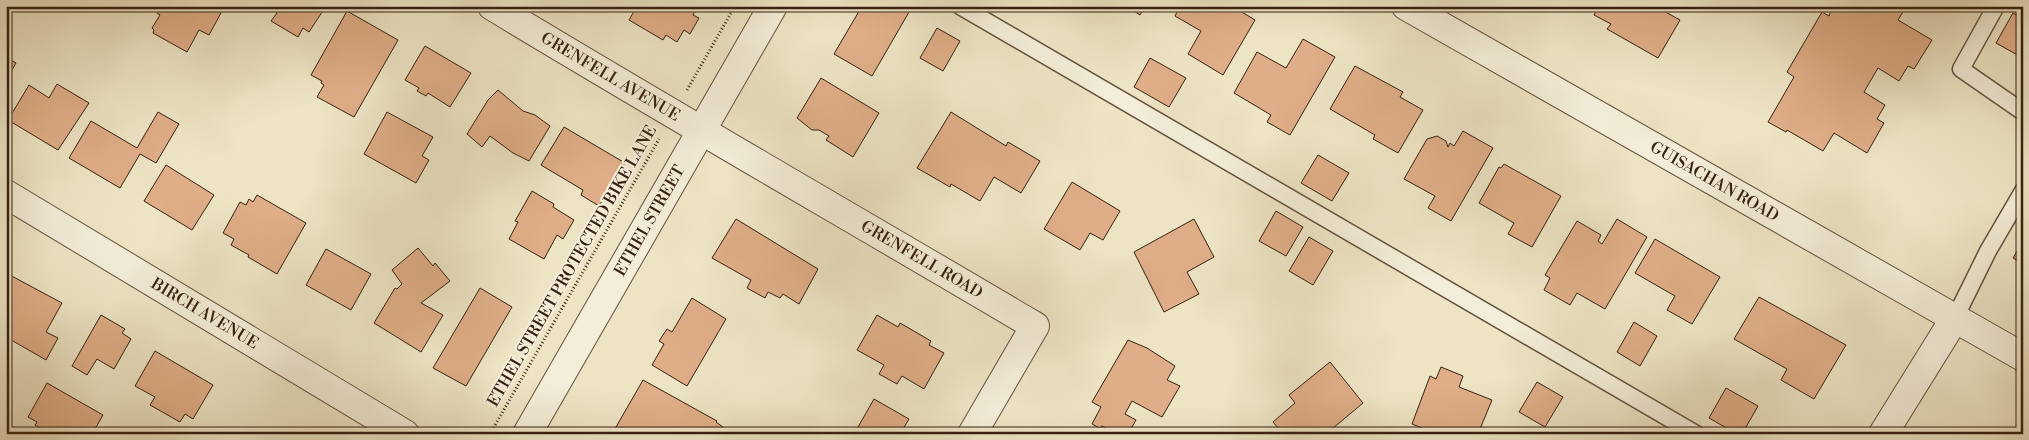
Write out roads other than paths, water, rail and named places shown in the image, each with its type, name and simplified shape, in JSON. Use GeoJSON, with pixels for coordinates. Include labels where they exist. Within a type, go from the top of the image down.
{"type":"FeatureCollection","features":[{"type":"Feature","properties":{"kind":"street","name":"GRENFELL AVENUE"},"geometry":{"type":"LineString","coordinates":[[492,6],[701,132]]}},
{"type":"Feature","properties":{"kind":"street","name":"ETHEL STREET"},"geometry":{"type":"LineString","coordinates":[[527,434],[773,6]]}},
{"type":"Feature","properties":{"kind":"street","name":"GUISACHAN ROAD"},"geometry":{"type":"LineString","coordinates":[[1406,6],[2023,357]]}},
{"type":"Feature","properties":{"kind":"street","name":"GRENFELL ROAD"},"geometry":{"type":"LineString","coordinates":[[701,132],[1035,326],[972,434]]}},
{"type":"Feature","properties":{"kind":"street","name":"BIRCH AVENUE"},"geometry":{"type":"LineString","coordinates":[[6,194],[405,434]]}},
{"type":"Feature","properties":{"kind":"street"},"geometry":{"type":"LineString","coordinates":[[1883,434],[1955,318]]}},
{"type":"Feature","properties":{"kind":"lane"},"geometry":{"type":"LineString","coordinates":[[960,6],[1696,434]]}},
{"type":"Feature","properties":{"kind":"lane"},"geometry":{"type":"LineString","coordinates":[[1996,6],[1960,70],[2023,112]]}},
{"type":"Feature","properties":{"kind":"lane"},"geometry":{"type":"LineString","coordinates":[[1955,318],[1988,252],[2023,191]]}}]}
